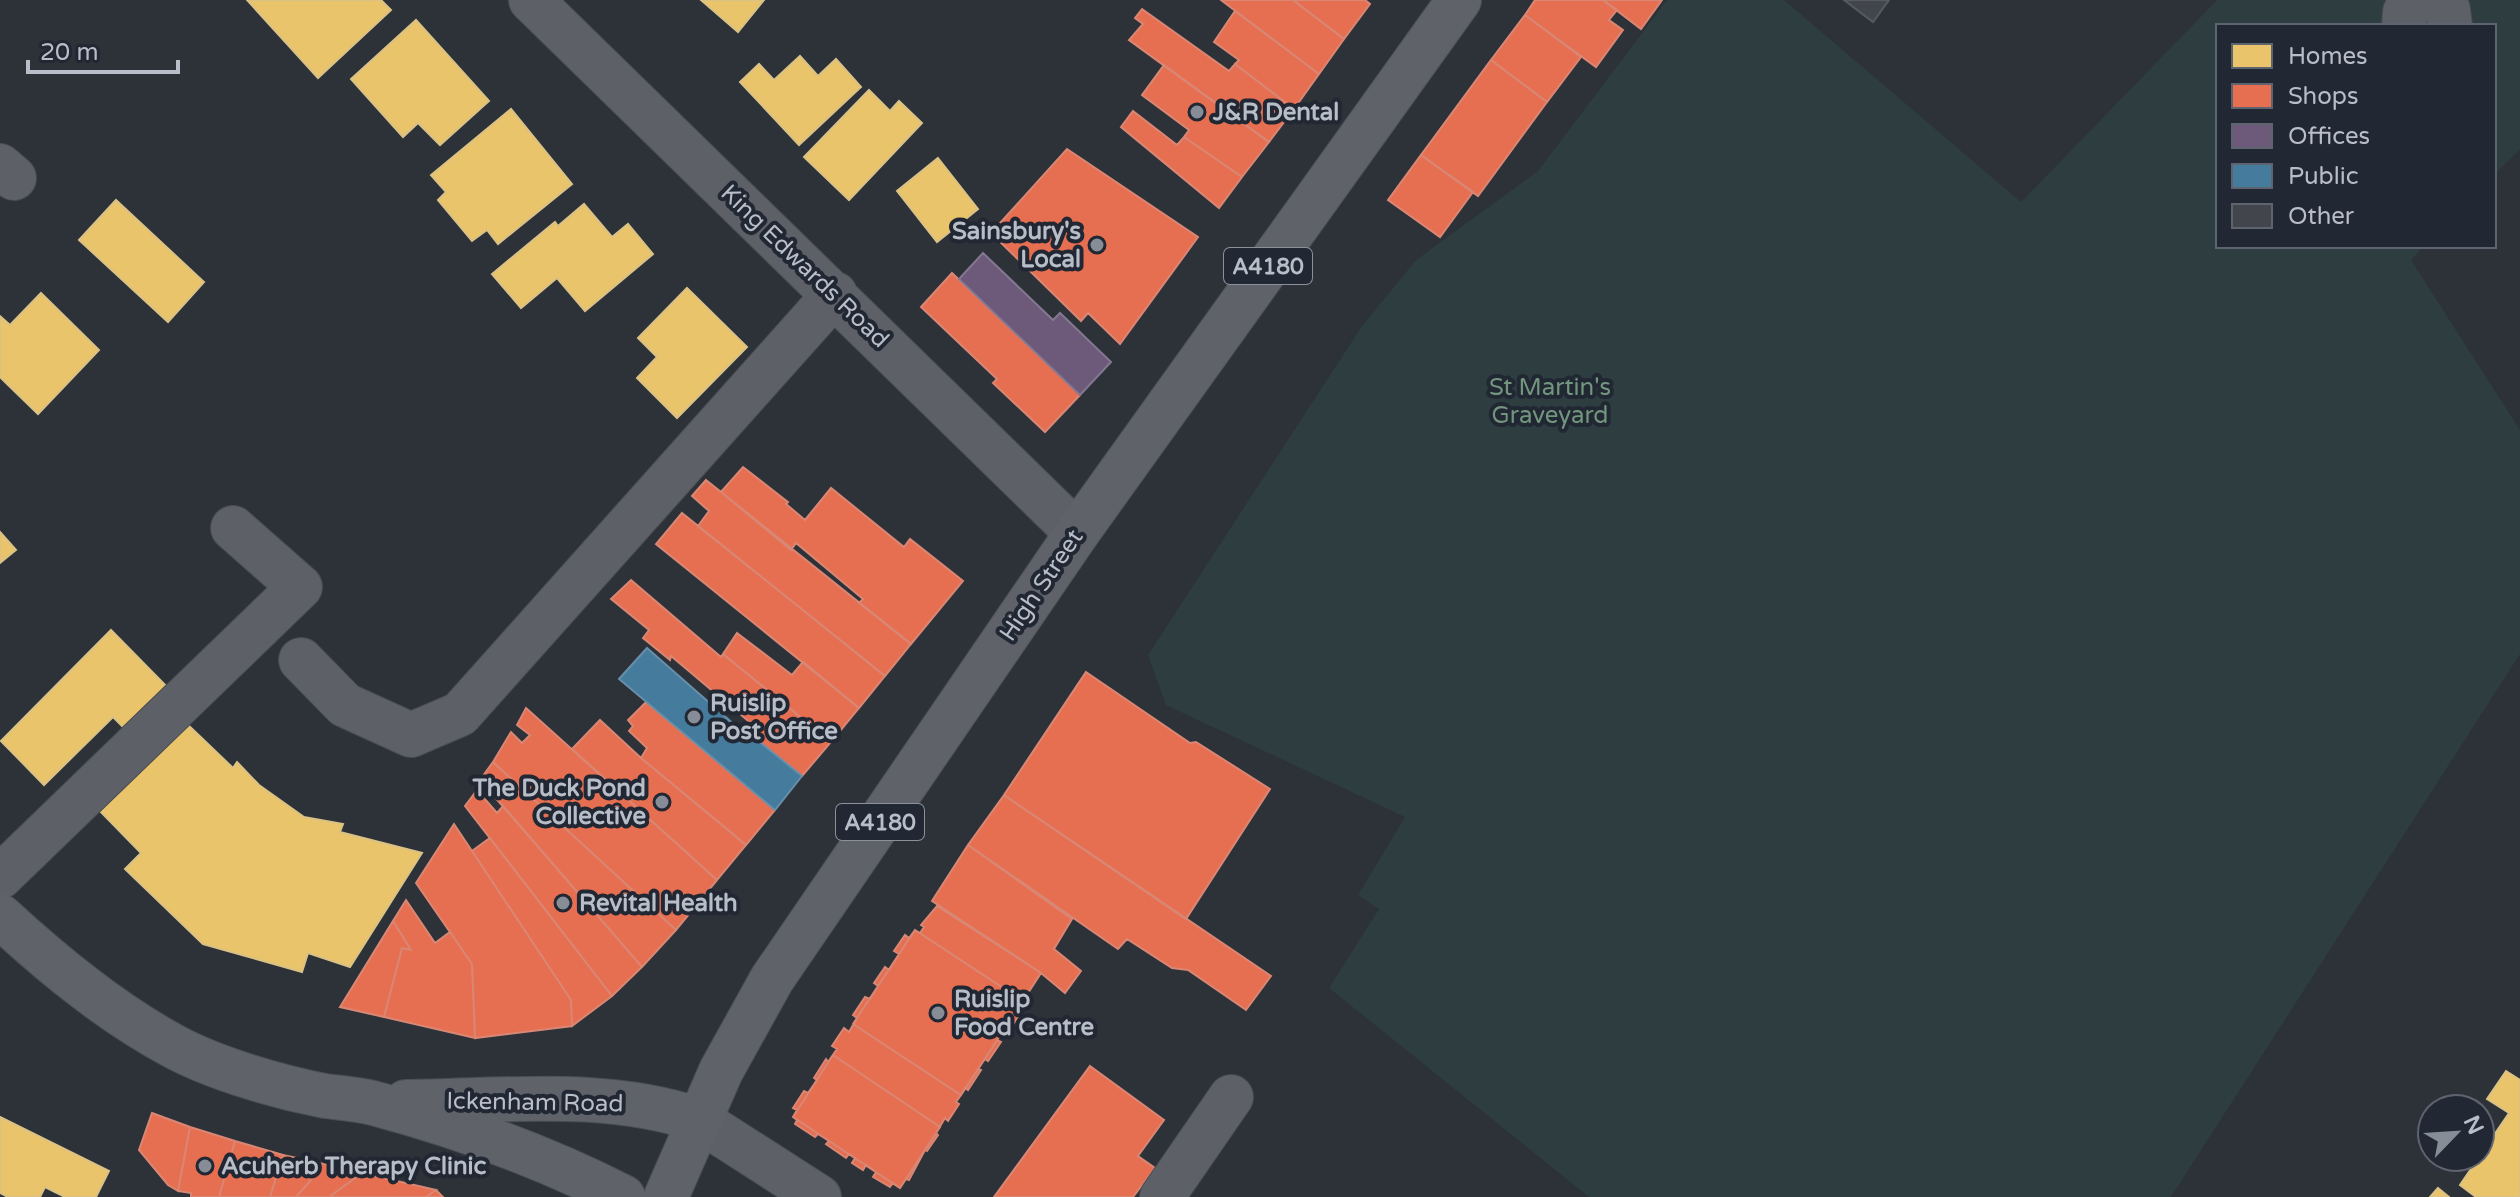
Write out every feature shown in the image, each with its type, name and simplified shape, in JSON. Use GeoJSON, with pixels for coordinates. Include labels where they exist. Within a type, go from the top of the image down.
{"type":"FeatureCollection","features":[{"type":"Feature","properties":{"kind":"main road","name":"High Street"},"geometry":{"type":"LineString","coordinates":[[666,1197],[721,1071],[772,979],[1077,533],[1459,0]]}},
{"type":"Feature","properties":{"kind":"main road","name":"Ickenham Road"},"geometry":{"type":"LineString","coordinates":[[0,916],[31,945],[105,1003],[176,1048],[250,1077],[417,1115],[554,1163],[623,1197]]}},
{"type":"Feature","properties":{"kind":"main road","name":"Ickenham Road"},"geometry":{"type":"LineString","coordinates":[[368,1102],[503,1098],[620,1102],[662,1108],[699,1120]]}},
{"type":"Feature","properties":{"kind":"street","name":"King Edwards Road"},"geometry":{"type":"LineString","coordinates":[[531,0],[1077,533]]}},
{"type":"Feature","properties":{"kind":"street"},"geometry":{"type":"LineString","coordinates":[[2404,24],[2405,12],[2439,6]]}},
{"type":"Feature","properties":{"kind":"street"},"geometry":{"type":"LineString","coordinates":[[301,660],[345,705],[411,735],[460,714],[835,294]]}},
{"type":"Feature","properties":{"kind":"street"},"geometry":{"type":"LineString","coordinates":[[0,877],[300,587],[233,528]]}},
{"type":"Feature","properties":{"kind":"street"},"geometry":{"type":"LineString","coordinates":[[1162,1197],[1231,1097]]}},
{"type":"Feature","properties":{"kind":"street"},"geometry":{"type":"LineString","coordinates":[[699,1120],[819,1197]]}},
{"type":"Feature","properties":{"kind":"green space","name":"St Martin's Graveyard"},"geometry":{"type":"Polygon","coordinates":[[[1667,0],[1784,0],[2021,202],[2217,0],[2520,0],[2520,149],[2496,173],[2496,24],[2216,24],[2216,248],[2422,248],[2411,260],[2520,430],[2520,654],[2171,1197],[1589,1197],[1329,988],[1379,909],[1358,895],[1405,817],[1166,705],[1148,655],[1362,326],[1416,260],[1538,171],[1667,0]]]}},
{"type":"Feature","properties":{"kind":"building: Homes"},"geometry":{"type":"Polygon","coordinates":[[[247,0],[381,0],[391,10],[318,78],[247,0]]]}},
{"type":"Feature","properties":{"kind":"building: Homes"},"geometry":{"type":"Polygon","coordinates":[[[701,0],[764,0],[738,32],[701,0]]]}},
{"type":"Feature","properties":{"kind":"building: Homes"},"geometry":{"type":"Polygon","coordinates":[[[416,20],[489,101],[440,145],[418,123],[403,137],[351,79],[416,20]]]}},
{"type":"Feature","properties":{"kind":"building: Homes"},"geometry":{"type":"Polygon","coordinates":[[[800,56],[818,76],[836,59],[861,87],[799,145],[740,82],[759,64],[774,80],[800,56]]]}},
{"type":"Feature","properties":{"kind":"building: Homes"},"geometry":{"type":"Polygon","coordinates":[[[869,90],[890,111],[899,101],[922,123],[849,200],[804,157],[869,90]]]}},
{"type":"Feature","properties":{"kind":"building: Homes"},"geometry":{"type":"Polygon","coordinates":[[[511,109],[572,184],[498,244],[487,230],[472,241],[438,200],[446,192],[431,175],[511,109]]]}},
{"type":"Feature","properties":{"kind":"building: Homes"},"geometry":{"type":"Polygon","coordinates":[[[938,158],[978,209],[937,242],[897,191],[938,158]]]}},
{"type":"Feature","properties":{"kind":"building: Homes"},"geometry":{"type":"Polygon","coordinates":[[[116,200],[204,282],[168,322],[79,240],[116,200]]]}},
{"type":"Feature","properties":{"kind":"building: Homes"},"geometry":{"type":"Polygon","coordinates":[[[584,204],[612,237],[628,224],[653,254],[585,311],[557,278],[521,308],[492,274],[555,222],[558,226],[584,204]]]}},
{"type":"Feature","properties":{"kind":"building: Homes"},"geometry":{"type":"Polygon","coordinates":[[[687,288],[747,347],[677,418],[637,378],[657,357],[638,338],[687,288]]]}},
{"type":"Feature","properties":{"kind":"building: Homes"},"geometry":{"type":"Polygon","coordinates":[[[41,293],[99,350],[38,414],[0,377],[0,316],[10,325],[41,293]]]}},
{"type":"Feature","properties":{"kind":"building: Homes"},"geometry":{"type":"Polygon","coordinates":[[[0,532],[16,550],[0,563],[0,532]]]}},
{"type":"Feature","properties":{"kind":"building: Homes"},"geometry":{"type":"Polygon","coordinates":[[[111,630],[175,695],[133,737],[113,717],[44,785],[1,741],[111,630]]]}},
{"type":"Feature","properties":{"kind":"building: Homes"},"geometry":{"type":"Polygon","coordinates":[[[185,722],[233,768],[237,762],[259,785],[304,817],[343,824],[340,832],[422,853],[350,967],[308,953],[302,972],[203,944],[125,869],[141,853],[97,808],[185,722]]]}},
{"type":"Feature","properties":{"kind":"building: Homes"},"geometry":{"type":"Polygon","coordinates":[[[2506,1071],[2520,1080],[2520,1197],[2476,1197],[2460,1185],[2468,1173],[2496,1173],[2496,1132],[2509,1113],[2496,1105],[2496,1093],[2491,1093],[2506,1071]]]}},
{"type":"Feature","properties":{"kind":"building: Homes"},"geometry":{"type":"Polygon","coordinates":[[[0,1117],[109,1171],[96,1197],[65,1197],[45,1187],[40,1197],[8,1197],[0,1193],[0,1117]]]}},
{"type":"Feature","properties":{"kind":"building: Homes"},"geometry":{"type":"Polygon","coordinates":[[[2438,1188],[2449,1197],[2430,1197],[2438,1188]]]}},
{"type":"Feature","properties":{"kind":"building: Shops"},"geometry":{"type":"Polygon","coordinates":[[[1221,0],[1293,0],[1344,39],[1319,74],[1221,0]]]}},
{"type":"Feature","properties":{"kind":"building: Shops"},"geometry":{"type":"Polygon","coordinates":[[[1293,0],[1365,0],[1370,4],[1344,39],[1293,0]]]}},
{"type":"Feature","properties":{"kind":"building: Shops"},"geometry":{"type":"Polygon","coordinates":[[[1535,0],[1603,0],[1617,10],[1609,20],[1623,30],[1596,67],[1525,15],[1535,0]]]}},
{"type":"Feature","properties":{"kind":"building: Shops"},"geometry":{"type":"Polygon","coordinates":[[[1603,0],[1662,0],[1641,29],[1603,0]]]}},
{"type":"Feature","properties":{"kind":"building: Shops"},"geometry":{"type":"Polygon","coordinates":[[[1142,9],[1229,71],[1235,64],[1294,109],[1269,142],[1129,40],[1143,24],[1135,18],[1142,9]]]}},
{"type":"Feature","properties":{"kind":"building: Shops"},"geometry":{"type":"Polygon","coordinates":[[[1235,11],[1319,74],[1294,109],[1235,64],[1239,60],[1214,42],[1235,11]]]}},
{"type":"Feature","properties":{"kind":"building: Shops"},"geometry":{"type":"Polygon","coordinates":[[[1525,15],[1581,57],[1547,102],[1491,60],[1525,15]]]}},
{"type":"Feature","properties":{"kind":"building: Shops"},"geometry":{"type":"Polygon","coordinates":[[[1491,60],[1547,102],[1478,196],[1421,155],[1491,60]]]}},
{"type":"Feature","properties":{"kind":"building: Shops","name":"J&R Dental"},"geometry":{"type":"Polygon","coordinates":[[[1164,65],[1269,142],[1242,177],[1184,137],[1189,130],[1142,95],[1164,65]]]}},
{"type":"Feature","properties":{"kind":"building: Shops"},"geometry":{"type":"Polygon","coordinates":[[[1133,111],[1177,145],[1184,137],[1242,177],[1219,208],[1121,127],[1133,111]]]}},
{"type":"Feature","properties":{"kind":"building: Shops","name":"Sainsbury's Local"},"geometry":{"type":"Polygon","coordinates":[[[1067,149],[1198,237],[1120,344],[1088,313],[1081,321],[991,233],[1067,149]]]}},
{"type":"Feature","properties":{"kind":"building: Shops"},"geometry":{"type":"Polygon","coordinates":[[[1421,155],[1473,192],[1440,237],[1388,200],[1421,155]]]}},
{"type":"Feature","properties":{"kind":"building: Shops"},"geometry":{"type":"Polygon","coordinates":[[[952,273],[1080,395],[1045,432],[993,383],[997,379],[921,307],[952,273]]]}},
{"type":"Feature","properties":{"kind":"building: Shops"},"geometry":{"type":"Polygon","coordinates":[[[743,467],[788,502],[786,504],[805,520],[831,488],[904,547],[910,539],[963,581],[911,644],[859,603],[863,599],[796,543],[791,550],[721,492],[743,467]]]}},
{"type":"Feature","properties":{"kind":"building: Shops"},"geometry":{"type":"Polygon","coordinates":[[[706,480],[911,644],[885,676],[698,526],[709,511],[692,496],[706,480]]]}},
{"type":"Feature","properties":{"kind":"building: Shops"},"geometry":{"type":"Polygon","coordinates":[[[682,513],[885,676],[859,708],[656,544],[682,513]]]}},
{"type":"Feature","properties":{"kind":"building: Shops"},"geometry":{"type":"Polygon","coordinates":[[[631,580],[721,657],[723,654],[831,742],[802,776],[746,731],[753,725],[671,656],[670,660],[643,638],[649,630],[611,599],[631,580]]]}},
{"type":"Feature","properties":{"kind":"building: Shops"},"geometry":{"type":"Polygon","coordinates":[[[737,633],[792,675],[803,662],[859,708],[831,742],[723,654],[737,633]]]}},
{"type":"Feature","properties":{"kind":"building: Shops"},"geometry":{"type":"Polygon","coordinates":[[[1086,672],[1190,743],[1196,742],[1270,789],[1186,919],[1004,795],[1086,672]]]}},
{"type":"Feature","properties":{"kind":"building: Shops"},"geometry":{"type":"Polygon","coordinates":[[[646,702],[775,810],[746,845],[641,758],[647,748],[629,731],[633,726],[628,720],[646,702]]]}},
{"type":"Feature","properties":{"kind":"building: Shops"},"geometry":{"type":"Polygon","coordinates":[[[526,708],[717,880],[676,930],[493,762],[511,732],[522,743],[530,735],[517,725],[526,708]]]}},
{"type":"Feature","properties":{"kind":"building: Shops","name":"The Duck Pond Collective"},"geometry":{"type":"Polygon","coordinates":[[[600,720],[746,845],[717,880],[572,749],[600,720]]]}},
{"type":"Feature","properties":{"kind":"building: Shops"},"geometry":{"type":"Polygon","coordinates":[[[493,762],[676,930],[642,967],[480,780],[493,762]]]}},
{"type":"Feature","properties":{"kind":"building: Shops","name":"Revital Health"},"geometry":{"type":"Polygon","coordinates":[[[477,790],[497,813],[503,806],[642,967],[612,996],[465,806],[477,790]]]}},
{"type":"Feature","properties":{"kind":"building: Shops"},"geometry":{"type":"Polygon","coordinates":[[[1004,795],[1271,976],[1246,1010],[1188,970],[1172,968],[1127,939],[1118,949],[968,845],[1004,795]]]}},
{"type":"Feature","properties":{"kind":"building: Shops"},"geometry":{"type":"Polygon","coordinates":[[[454,824],[571,1000],[572,1026],[475,1038],[472,964],[416,883],[454,824]]]}},
{"type":"Feature","properties":{"kind":"building: Shops"},"geometry":{"type":"Polygon","coordinates":[[[490,838],[612,996],[572,1026],[571,1000],[472,851],[490,838]]]}},
{"type":"Feature","properties":{"kind":"building: Shops"},"geometry":{"type":"Polygon","coordinates":[[[968,845],[1072,919],[1054,949],[1081,971],[1065,993],[1041,973],[932,901],[968,845]]]}},
{"type":"Feature","properties":{"kind":"building: Shops"},"geometry":{"type":"Polygon","coordinates":[[[406,900],[435,943],[450,932],[472,964],[475,1038],[384,1017],[402,948],[411,950],[393,921],[406,900]]]}},
{"type":"Feature","properties":{"kind":"building: Shops"},"geometry":{"type":"Polygon","coordinates":[[[937,906],[1041,973],[1019,1007],[1023,1010],[1010,1029],[1006,1027],[997,1040],[1001,1042],[988,1061],[985,1059],[978,1069],[981,1070],[968,1090],[965,1088],[948,1121],[945,1118],[936,1133],[938,1135],[925,1150],[909,1180],[906,1179],[900,1188],[893,1183],[890,1187],[873,1177],[876,1172],[866,1165],[863,1170],[852,1163],[855,1158],[849,1154],[846,1158],[826,1144],[829,1141],[818,1134],[815,1137],[795,1124],[797,1120],[793,1117],[797,1110],[793,1108],[804,1091],[808,1093],[826,1059],[828,1062],[837,1049],[832,1046],[844,1028],[849,1032],[857,1018],[853,1015],[865,997],[870,999],[878,986],[874,983],[885,967],[889,970],[899,954],[894,951],[905,935],[909,938],[915,930],[920,933],[924,927],[921,925],[937,906]]]}},
{"type":"Feature","properties":{"kind":"building: Shops"},"geometry":{"type":"Polygon","coordinates":[[[393,921],[411,950],[402,948],[384,1017],[340,1007],[393,921]]]}},
{"type":"Feature","properties":{"kind":"building: Shops","name":"Ruislip Food Centre"},"geometry":{"type":"Polygon","coordinates":[[[915,930],[1023,1001],[961,1095],[853,1024],[915,930]]]}},
{"type":"Feature","properties":{"kind":"building: Shops"},"geometry":{"type":"Polygon","coordinates":[[[833,1055],[940,1127],[900,1188],[793,1117],[833,1055]]]}},
{"type":"Feature","properties":{"kind":"building: Shops"},"geometry":{"type":"Polygon","coordinates":[[[1090,1066],[1164,1120],[1138,1156],[1155,1168],[1133,1197],[994,1197],[1090,1066]]]}},
{"type":"Feature","properties":{"kind":"building: Shops"},"geometry":{"type":"Polygon","coordinates":[[[152,1113],[190,1127],[178,1191],[168,1185],[139,1150],[152,1113]]]}},
{"type":"Feature","properties":{"kind":"building: Shops","name":"Acuherb Therapy Clinic"},"geometry":{"type":"Polygon","coordinates":[[[190,1127],[235,1141],[219,1197],[191,1197],[191,1193],[178,1191],[190,1127]]]}},
{"type":"Feature","properties":{"kind":"building: Shops"},"geometry":{"type":"Polygon","coordinates":[[[235,1141],[283,1155],[270,1197],[219,1197],[235,1141]]]}},
{"type":"Feature","properties":{"kind":"building: Shops"},"geometry":{"type":"Polygon","coordinates":[[[283,1155],[320,1163],[311,1180],[296,1197],[270,1197],[283,1155]]]}},
{"type":"Feature","properties":{"kind":"building: Shops"},"geometry":{"type":"Polygon","coordinates":[[[283,1155],[362,1173],[329,1197],[270,1197],[283,1155]]]}},
{"type":"Feature","properties":{"kind":"building: Shops"},"geometry":{"type":"Polygon","coordinates":[[[320,1163],[362,1173],[329,1197],[296,1197],[311,1180],[320,1163]]]}},
{"type":"Feature","properties":{"kind":"building: Shops"},"geometry":{"type":"Polygon","coordinates":[[[362,1173],[436,1190],[426,1197],[329,1197],[362,1173]]]}},
{"type":"Feature","properties":{"kind":"building: Shops"},"geometry":{"type":"Polygon","coordinates":[[[436,1190],[443,1197],[426,1197],[436,1190]]]}},
{"type":"Feature","properties":{"kind":"building: Offices"},"geometry":{"type":"Polygon","coordinates":[[[983,253],[1053,320],[1060,313],[1111,362],[1080,395],[959,279],[983,253]]]}},
{"type":"Feature","properties":{"kind":"building: Public","name":"Ruislip Post Office"},"geometry":{"type":"Polygon","coordinates":[[[647,648],[745,734],[746,731],[802,776],[775,810],[619,679],[647,648]]]}},
{"type":"Feature","properties":{"kind":"building: Other"},"geometry":{"type":"Polygon","coordinates":[[[1844,0],[1889,0],[1873,22],[1844,0]]]}},
{"type":"Feature","properties":{"kind":"place","name":"J&R Dental"},"geometry":{"type":"Point","coordinates":[1197,112]}},
{"type":"Feature","properties":{"kind":"place","name":"Sainsbury's Local"},"geometry":{"type":"Point","coordinates":[1097,245]}},
{"type":"Feature","properties":{"kind":"place","name":"Ruislip Post Office"},"geometry":{"type":"Point","coordinates":[694,717]}},
{"type":"Feature","properties":{"kind":"place","name":"The Duck Pond Collective"},"geometry":{"type":"Point","coordinates":[662,802]}},
{"type":"Feature","properties":{"kind":"place","name":"Revital Health"},"geometry":{"type":"Point","coordinates":[563,903]}},
{"type":"Feature","properties":{"kind":"place","name":"Ruislip Food Centre"},"geometry":{"type":"Point","coordinates":[938,1013]}},
{"type":"Feature","properties":{"kind":"place","name":"Acuherb Therapy Clinic"},"geometry":{"type":"Point","coordinates":[205,1166]}}]}
